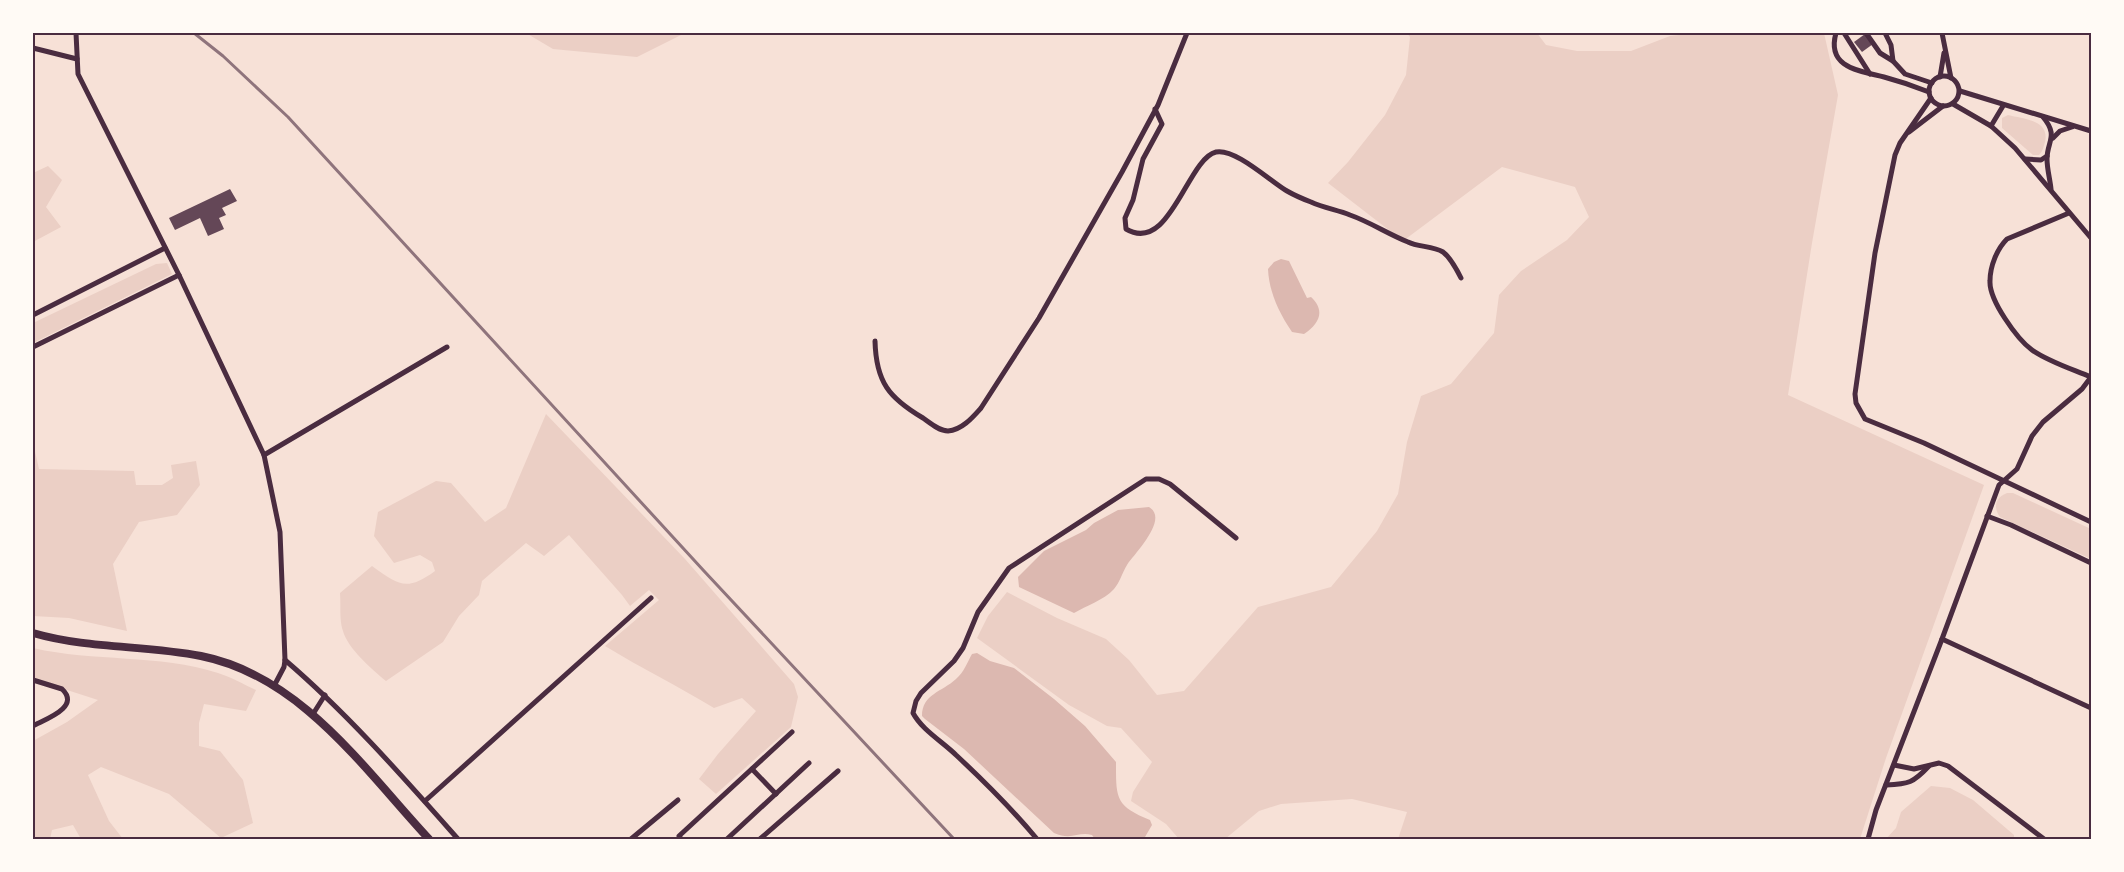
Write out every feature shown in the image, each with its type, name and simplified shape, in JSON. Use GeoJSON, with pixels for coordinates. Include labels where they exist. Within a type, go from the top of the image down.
{"type":"FeatureCollection","features":[{"type":"Feature","properties":{"kind":"main road"},"geometry":{"type":"LineString","coordinates":[[33,633],[66,641],[203,656],[238,667],[274,686],[313,714],[429,839]]}},
{"type":"Feature","properties":{"kind":"street"},"geometry":{"type":"LineString","coordinates":[[76,33],[78,74],[179,274],[264,455],[280,531],[285,660],[284,667],[274,686]]}},
{"type":"Feature","properties":{"kind":"street"},"geometry":{"type":"LineString","coordinates":[[875,341],[878,371],[882,382],[892,396],[942,430],[949,431],[958,428],[970,420],[981,408],[1039,318],[1122,172],[1155,109],[1186,33]]}},
{"type":"Feature","properties":{"kind":"street"},"geometry":{"type":"LineString","coordinates":[[1844,33],[1870,74]]}},
{"type":"Feature","properties":{"kind":"street"},"geometry":{"type":"LineString","coordinates":[[1866,33],[1880,53],[1893,61],[1905,74],[1932,82],[1940,77],[1952,78]]}},
{"type":"Feature","properties":{"kind":"street"},"geometry":{"type":"LineString","coordinates":[[1885,33],[1891,45],[1893,61]]}},
{"type":"Feature","properties":{"kind":"street"},"geometry":{"type":"LineString","coordinates":[[1942,33],[1952,78],[1960,91],[1953,104]]}},
{"type":"Feature","properties":{"kind":"street"},"geometry":{"type":"LineString","coordinates":[[1835,34],[1836,52],[1845,65],[1854,71],[1910,84],[1930,95],[1934,102],[1943,106]]}},
{"type":"Feature","properties":{"kind":"street"},"geometry":{"type":"LineString","coordinates":[[33,48],[77,59]]}},
{"type":"Feature","properties":{"kind":"street"},"geometry":{"type":"LineString","coordinates":[[1940,77],[1944,49]]}},
{"type":"Feature","properties":{"kind":"street"},"geometry":{"type":"LineString","coordinates":[[1932,82],[1930,95],[1895,154],[1875,253],[1856,403],[1865,418],[1924,443],[2091,522]]}},
{"type":"Feature","properties":{"kind":"street"},"geometry":{"type":"LineString","coordinates":[[1960,91],[2091,131]]}},
{"type":"Feature","properties":{"kind":"street"},"geometry":{"type":"LineString","coordinates":[[1905,135],[1943,106],[1953,104],[1991,126],[2025,159],[2091,238]]}},
{"type":"Feature","properties":{"kind":"street"},"geometry":{"type":"LineString","coordinates":[[1991,126],[2003,105]]}},
{"type":"Feature","properties":{"kind":"street"},"geometry":{"type":"LineString","coordinates":[[1155,109],[1162,124],[1143,159],[1133,201],[1125,218],[1126,229],[1136,235],[1149,234],[1161,222],[1208,155],[1227,152],[1286,191],[1313,203],[1351,215],[1410,243],[1443,252],[1456,267],[1461,278]]}},
{"type":"Feature","properties":{"kind":"street"},"geometry":{"type":"LineString","coordinates":[[2042,116],[2050,127],[2053,138]]}},
{"type":"Feature","properties":{"kind":"street"},"geometry":{"type":"LineString","coordinates":[[2051,189],[2047,156],[2053,138],[2060,131],[2076,127]]}},
{"type":"Feature","properties":{"kind":"street"},"geometry":{"type":"LineString","coordinates":[[2025,159],[2041,160],[2047,156]]}},
{"type":"Feature","properties":{"kind":"street"},"geometry":{"type":"LineString","coordinates":[[1868,839],[1876,810],[1999,485],[2017,469],[2032,436],[2043,422],[2082,389],[2091,377],[2038,354],[2020,339],[2003,314],[1989,281],[2000,246],[2007,239],[2069,213]]}},
{"type":"Feature","properties":{"kind":"street"},"geometry":{"type":"LineString","coordinates":[[33,315],[165,248]]}},
{"type":"Feature","properties":{"kind":"street"},"geometry":{"type":"LineString","coordinates":[[33,347],[179,274]]}},
{"type":"Feature","properties":{"kind":"street"},"geometry":{"type":"LineString","coordinates":[[264,455],[447,347]]}},
{"type":"Feature","properties":{"kind":"street"},"geometry":{"type":"LineString","coordinates":[[1037,839],[1007,804],[918,721],[912,709],[921,693],[954,661],[963,648],[978,612],[1009,568],[1146,479],[1159,479],[1170,484],[1236,538]]}},
{"type":"Feature","properties":{"kind":"street"},"geometry":{"type":"LineString","coordinates":[[1987,516],[2091,562]]}},
{"type":"Feature","properties":{"kind":"street"},"geometry":{"type":"LineString","coordinates":[[425,801],[651,598]]}},
{"type":"Feature","properties":{"kind":"street"},"geometry":{"type":"LineString","coordinates":[[1942,639],[2091,708]]}},
{"type":"Feature","properties":{"kind":"street"},"geometry":{"type":"LineString","coordinates":[[285,660],[325,695],[458,839]]}},
{"type":"Feature","properties":{"kind":"street"},"geometry":{"type":"LineString","coordinates":[[33,680],[62,688],[68,700],[65,708],[33,726]]}},
{"type":"Feature","properties":{"kind":"street"},"geometry":{"type":"LineString","coordinates":[[313,714],[325,695]]}},
{"type":"Feature","properties":{"kind":"street"},"geometry":{"type":"LineString","coordinates":[[681,839],[679,836],[792,732]]}},
{"type":"Feature","properties":{"kind":"street"},"geometry":{"type":"LineString","coordinates":[[727,839],[809,763]]}},
{"type":"Feature","properties":{"kind":"street"},"geometry":{"type":"LineString","coordinates":[[1894,765],[1914,769],[1939,763],[1952,769],[2044,839]]}},
{"type":"Feature","properties":{"kind":"street"},"geometry":{"type":"LineString","coordinates":[[1886,785],[1906,784],[1916,780],[1930,765]]}},
{"type":"Feature","properties":{"kind":"street"},"geometry":{"type":"LineString","coordinates":[[752,769],[776,794]]}},
{"type":"Feature","properties":{"kind":"street"},"geometry":{"type":"LineString","coordinates":[[760,839],[838,771]]}},
{"type":"Feature","properties":{"kind":"street"},"geometry":{"type":"LineString","coordinates":[[631,839],[678,800]]}},
{"type":"Feature","properties":{"kind":"shaded area"},"geometry":{"type":"Polygon","coordinates":[[[526,33],[685,33],[637,57],[553,49],[526,33]]]}},
{"type":"Feature","properties":{"kind":"shaded area"},"geometry":{"type":"Polygon","coordinates":[[[1407,33],[1537,33],[1546,45],[1577,51],[1631,51],[1670,36],[1697,33],[1824,33],[1838,95],[1788,395],[1984,485],[1886,758],[1860,839],[1398,839],[1407,812],[1352,799],[1281,804],[1259,811],[1225,839],[1179,839],[1166,824],[1131,801],[1133,792],[1152,762],[1121,728],[1107,726],[1069,705],[977,638],[988,616],[1007,592],[1057,618],[1106,639],[1129,660],[1157,695],[1184,691],[1258,607],[1331,587],[1377,531],[1398,494],[1407,442],[1421,396],[1451,384],[1494,333],[1499,295],[1521,271],[1567,240],[1589,217],[1575,187],[1502,167],[1403,241],[1328,183],[1348,162],[1385,115],[1406,75],[1410,37],[1407,33]]]}},
{"type":"Feature","properties":{"kind":"shaded area"},"geometry":{"type":"Polygon","coordinates":[[[2008,115],[2034,122],[2044,129],[2045,142],[2039,155],[2033,155],[2002,128],[2002,118],[2008,115]]]}},
{"type":"Feature","properties":{"kind":"shaded area"},"geometry":{"type":"Polygon","coordinates":[[[48,166],[62,180],[46,207],[61,227],[33,242],[33,173],[48,166]]]}},
{"type":"Feature","properties":{"kind":"shaded area"},"geometry":{"type":"Polygon","coordinates":[[[1281,259],[1289,261],[1307,298],[1311,297],[1318,307],[1317,322],[1304,334],[1292,332],[1273,294],[1268,269],[1274,262],[1281,259]]]}},
{"type":"Feature","properties":{"kind":"shaded area"},"geometry":{"type":"Polygon","coordinates":[[[167,263],[172,274],[33,343],[33,323],[156,264],[167,263]]]}},
{"type":"Feature","properties":{"kind":"shaded area"},"geometry":{"type":"Polygon","coordinates":[[[546,414],[685,559],[794,684],[798,697],[791,727],[716,794],[699,779],[756,711],[742,698],[714,708],[605,646],[659,600],[649,590],[630,606],[569,535],[544,556],[526,543],[482,581],[479,595],[459,616],[443,642],[386,681],[361,658],[346,638],[341,622],[340,593],[372,566],[389,578],[409,584],[435,571],[432,562],[420,555],[394,563],[374,536],[378,512],[436,481],[451,483],[485,522],[506,508],[546,414]]]}},
{"type":"Feature","properties":{"kind":"shaded area"},"geometry":{"type":"Polygon","coordinates":[[[33,443],[39,469],[134,471],[136,485],[162,485],[173,478],[171,465],[196,461],[200,485],[177,515],[139,522],[113,564],[127,631],[69,618],[33,616],[33,443]]]}},
{"type":"Feature","properties":{"kind":"shaded area"},"geometry":{"type":"Polygon","coordinates":[[[2007,493],[2013,493],[2091,529],[2091,559],[2000,517],[1996,510],[1996,503],[2007,493]]]}},
{"type":"Feature","properties":{"kind":"shaded area"},"geometry":{"type":"Polygon","coordinates":[[[1149,507],[1154,512],[1155,519],[1149,536],[1127,565],[1116,586],[1100,600],[1074,613],[1019,587],[1018,577],[1044,551],[1086,530],[1118,510],[1149,507]]]}},
{"type":"Feature","properties":{"kind":"shaded area"},"geometry":{"type":"Polygon","coordinates":[[[33,648],[196,667],[223,675],[256,690],[246,711],[204,704],[199,723],[199,746],[220,751],[243,780],[253,823],[221,838],[169,794],[101,767],[88,775],[109,821],[123,839],[81,839],[73,825],[52,830],[50,839],[33,839],[33,741],[67,722],[98,700],[33,679],[33,648]]]}},
{"type":"Feature","properties":{"kind":"shaded area"},"geometry":{"type":"Polygon","coordinates":[[[977,653],[990,661],[1014,668],[1085,726],[1116,762],[1116,784],[1124,805],[1150,820],[1152,825],[1145,837],[1142,839],[1095,839],[1092,835],[1087,834],[1066,836],[1054,833],[964,749],[922,716],[925,703],[929,698],[956,679],[972,654],[977,653]]]}},
{"type":"Feature","properties":{"kind":"shaded area"},"geometry":{"type":"Polygon","coordinates":[[[1931,786],[1950,788],[1973,800],[2014,835],[2014,839],[1886,839],[1896,828],[1901,812],[1931,786]]]}},
{"type":"Feature","properties":{"kind":"building"},"geometry":{"type":"Polygon","coordinates":[[[1865,34],[1873,44],[1862,52],[1854,42],[1865,34]]]}},
{"type":"Feature","properties":{"kind":"building"},"geometry":{"type":"Polygon","coordinates":[[[230,189],[237,201],[222,208],[226,215],[219,218],[224,229],[208,236],[200,218],[175,230],[169,218],[230,189]]]}},
{"type":"Feature","properties":{"kind":"railway"},"geometry":{"type":"LineString","coordinates":[[194,33],[223,56],[288,117],[704,571],[954,839]]}}]}
